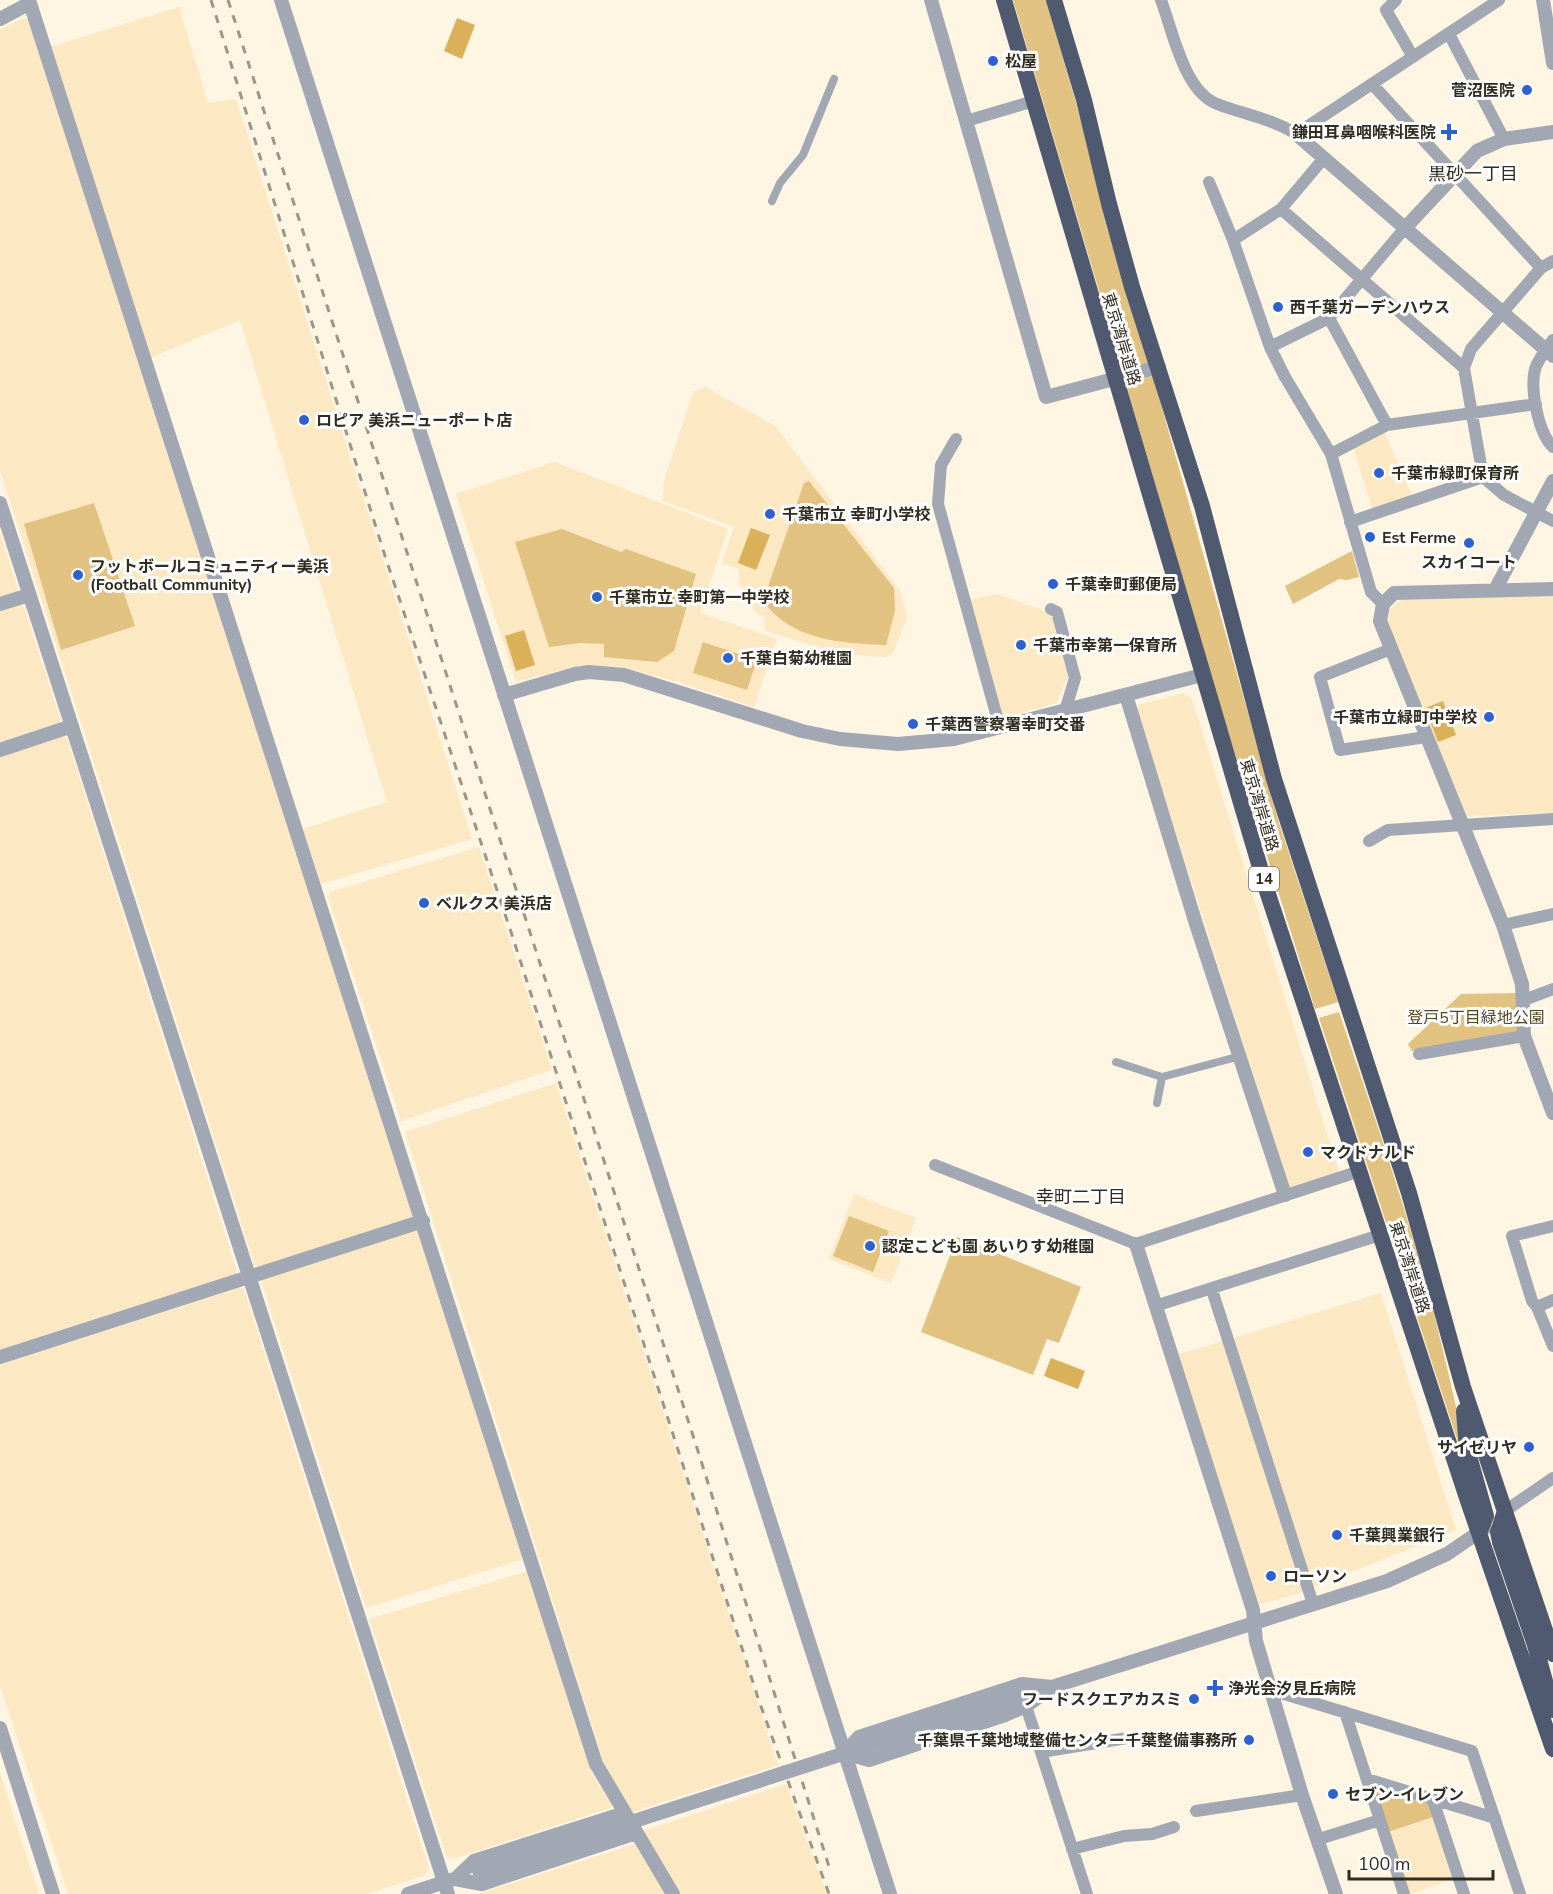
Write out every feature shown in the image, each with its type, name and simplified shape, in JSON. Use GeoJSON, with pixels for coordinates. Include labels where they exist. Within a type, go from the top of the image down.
{"type":"FeatureCollection","features":[{"type":"Feature","properties":{"kind":"highway","name":"東京湾岸道路"},"geometry":{"type":"LineString","coordinates":[[1004,0],[1274,912],[1479,1533],[1553,1749]]}},
{"type":"Feature","properties":{"kind":"highway","name":"東京湾岸道路"},"geometry":{"type":"LineString","coordinates":[[1054,0],[1084,100],[1115,226],[1202,506],[1274,779],[1409,1193],[1463,1387],[1553,1654]]}},
{"type":"Feature","properties":{"kind":"highway"},"geometry":{"type":"LineString","coordinates":[[1463,1387],[1467,1449],[1486,1516],[1479,1533]]}},
{"type":"Feature","properties":{"kind":"highway"},"geometry":{"type":"LineString","coordinates":[[1505,1511],[1498,1533],[1500,1542],[1535,1645],[1553,1710]]}},
{"type":"Feature","properties":{"kind":"street"},"geometry":{"type":"LineString","coordinates":[[281,0],[890,1894]]}},
{"type":"Feature","properties":{"kind":"street"},"geometry":{"type":"LineString","coordinates":[[931,0],[1046,397],[1159,367]]}},
{"type":"Feature","properties":{"kind":"street"},"geometry":{"type":"LineString","coordinates":[[1161,0],[1190,80],[1201,94],[1217,104],[1287,128],[1296,134],[1502,312],[1550,348],[1535,371],[1536,404],[1543,434],[1553,447]]}},
{"type":"Feature","properties":{"kind":"street"},"geometry":{"type":"LineString","coordinates":[[1396,0],[1386,10],[1413,57]]}},
{"type":"Feature","properties":{"kind":"street"},"geometry":{"type":"LineString","coordinates":[[1296,134],[1499,0]]}},
{"type":"Feature","properties":{"kind":"street"},"geometry":{"type":"LineString","coordinates":[[1543,0],[1553,63]]}},
{"type":"Feature","properties":{"kind":"street"},"geometry":{"type":"LineString","coordinates":[[0,19],[30,1],[597,1764],[673,1894]]}},
{"type":"Feature","properties":{"kind":"street"},"geometry":{"type":"LineString","coordinates":[[1449,34],[1504,139]]}},
{"type":"Feature","properties":{"kind":"street"},"geometry":{"type":"LineString","coordinates":[[772,201],[780,183],[803,155],[834,79]]}},
{"type":"Feature","properties":{"kind":"street"},"geometry":{"type":"LineString","coordinates":[[1372,84],[1541,268]]}},
{"type":"Feature","properties":{"kind":"street"},"geometry":{"type":"LineString","coordinates":[[966,121],[1034,101]]}},
{"type":"Feature","properties":{"kind":"street"},"geometry":{"type":"LineString","coordinates":[[1270,346],[1329,318],[1405,228],[1477,151],[1504,139],[1553,132]]}},
{"type":"Feature","properties":{"kind":"street"},"geometry":{"type":"LineString","coordinates":[[1233,240],[1281,209],[1324,158]]}},
{"type":"Feature","properties":{"kind":"street"},"geometry":{"type":"LineString","coordinates":[[1209,182],[1233,240],[1270,346],[1330,454],[1371,592],[1383,604]]}},
{"type":"Feature","properties":{"kind":"street"},"geometry":{"type":"LineString","coordinates":[[1281,209],[1464,368]]}},
{"type":"Feature","properties":{"kind":"street"},"geometry":{"type":"LineString","coordinates":[[1553,261],[1541,268],[1471,349],[1464,368],[1483,477],[1504,495],[1553,521]]}},
{"type":"Feature","properties":{"kind":"street"},"geometry":{"type":"LineString","coordinates":[[1329,318],[1387,425]]}},
{"type":"Feature","properties":{"kind":"street"},"geometry":{"type":"LineString","coordinates":[[1330,454],[1387,425],[1536,404]]}},
{"type":"Feature","properties":{"kind":"street"},"geometry":{"type":"LineString","coordinates":[[957,439],[941,465],[938,504],[1000,728]]}},
{"type":"Feature","properties":{"kind":"street"},"geometry":{"type":"LineString","coordinates":[[1350,522],[1483,477]]}},
{"type":"Feature","properties":{"kind":"street"},"geometry":{"type":"LineString","coordinates":[[1495,590],[1553,481]]}},
{"type":"Feature","properties":{"kind":"street"},"geometry":{"type":"LineString","coordinates":[[0,503],[449,1885]]}},
{"type":"Feature","properties":{"kind":"street"},"geometry":{"type":"LineString","coordinates":[[1551,1105],[1524,1036],[1522,984],[1503,925],[1460,824],[1380,621],[1383,604],[1394,593],[1553,589]]}},
{"type":"Feature","properties":{"kind":"street"},"geometry":{"type":"LineString","coordinates":[[0,604],[29,595]]}},
{"type":"Feature","properties":{"kind":"street"},"geometry":{"type":"LineString","coordinates":[[1051,609],[1057,612],[1075,678],[1065,711]]}},
{"type":"Feature","properties":{"kind":"street"},"geometry":{"type":"LineString","coordinates":[[1391,649],[1320,677],[1340,750],[1426,737]]}},
{"type":"Feature","properties":{"kind":"street"},"geometry":{"type":"LineString","coordinates":[[504,695],[575,674],[602,673],[640,679],[772,722],[840,739],[894,744],[954,739],[1202,675]]}},
{"type":"Feature","properties":{"kind":"street"},"geometry":{"type":"LineString","coordinates":[[1126,695],[1196,924],[1285,1195]]}},
{"type":"Feature","properties":{"kind":"street"},"geometry":{"type":"LineString","coordinates":[[0,750],[72,726]]}},
{"type":"Feature","properties":{"kind":"street"},"geometry":{"type":"LineString","coordinates":[[1369,841],[1388,830],[1553,819]]}},
{"type":"Feature","properties":{"kind":"street"},"geometry":{"type":"LineString","coordinates":[[1503,925],[1553,914]]}},
{"type":"Feature","properties":{"kind":"street"},"geometry":{"type":"LineString","coordinates":[[1524,1000],[1553,989]]}},
{"type":"Feature","properties":{"kind":"street"},"geometry":{"type":"LineString","coordinates":[[1419,1054],[1524,1036]]}},
{"type":"Feature","properties":{"kind":"street"},"geometry":{"type":"LineString","coordinates":[[1116,1062],[1162,1077],[1233,1058]]}},
{"type":"Feature","properties":{"kind":"street"},"geometry":{"type":"LineString","coordinates":[[1157,1103],[1162,1077]]}},
{"type":"Feature","properties":{"kind":"street"},"geometry":{"type":"LineString","coordinates":[[935,1165],[1136,1244],[1360,1171]]}},
{"type":"Feature","properties":{"kind":"street"},"geometry":{"type":"LineString","coordinates":[[0,1357],[423,1221]]}},
{"type":"Feature","properties":{"kind":"street"},"geometry":{"type":"LineString","coordinates":[[1553,1226],[1512,1236],[1532,1301],[1538,1306],[1553,1346]]}},
{"type":"Feature","properties":{"kind":"street"},"geometry":{"type":"LineString","coordinates":[[1155,1306],[1212,1290],[1380,1235]]}},
{"type":"Feature","properties":{"kind":"street"},"geometry":{"type":"LineString","coordinates":[[1136,1244],[1253,1610],[1256,1641],[1302,1795],[1336,1894]]}},
{"type":"Feature","properties":{"kind":"street"},"geometry":{"type":"LineString","coordinates":[[1212,1290],[1313,1604]]}},
{"type":"Feature","properties":{"kind":"street"},"geometry":{"type":"LineString","coordinates":[[1538,1306],[1553,1300]]}},
{"type":"Feature","properties":{"kind":"street"},"geometry":{"type":"LineString","coordinates":[[449,1885],[479,1871],[1408,1573],[1447,1554],[1553,1478]]}},
{"type":"Feature","properties":{"kind":"street"},"geometry":{"type":"LineString","coordinates":[[844,1753],[859,1737],[1022,1684],[1052,1687]]}},
{"type":"Feature","properties":{"kind":"street"},"geometry":{"type":"LineString","coordinates":[[844,1753],[869,1760],[1026,1706],[1052,1687]]}},
{"type":"Feature","properties":{"kind":"street"},"geometry":{"type":"LineString","coordinates":[[1271,1690],[1472,1751],[1520,1894]]}},
{"type":"Feature","properties":{"kind":"street"},"geometry":{"type":"LineString","coordinates":[[1026,1706],[1087,1894]]}},
{"type":"Feature","properties":{"kind":"street"},"geometry":{"type":"LineString","coordinates":[[1345,1712],[1404,1894]]}},
{"type":"Feature","properties":{"kind":"street"},"geometry":{"type":"LineString","coordinates":[[0,1728],[53,1894]]}},
{"type":"Feature","properties":{"kind":"street"},"geometry":{"type":"LineString","coordinates":[[1041,1752],[1127,1738]]}},
{"type":"Feature","properties":{"kind":"street"},"geometry":{"type":"LineString","coordinates":[[1367,1779],[1495,1818]]}},
{"type":"Feature","properties":{"kind":"street"},"geometry":{"type":"LineString","coordinates":[[1196,1811],[1302,1795]]}},
{"type":"Feature","properties":{"kind":"street"},"geometry":{"type":"LineString","coordinates":[[1433,1800],[1464,1894]]}},
{"type":"Feature","properties":{"kind":"street"},"geometry":{"type":"LineString","coordinates":[[449,1885],[474,1861],[625,1813]]}},
{"type":"Feature","properties":{"kind":"street"},"geometry":{"type":"LineString","coordinates":[[1319,1839],[1380,1820]]}},
{"type":"Feature","properties":{"kind":"street"},"geometry":{"type":"LineString","coordinates":[[1072,1849],[1124,1836],[1152,1834],[1174,1827]]}},
{"type":"Feature","properties":{"kind":"street"},"geometry":{"type":"LineString","coordinates":[[408,1894],[449,1885],[482,1884],[636,1833]]}},
{"type":"Feature","properties":{"kind":"shaded area"},"geometry":{"type":"Polygon","coordinates":[[[179,7],[208,103],[236,99],[472,839],[321,884],[303,829],[387,802],[240,320],[150,358],[51,47],[179,7]]]}},
{"type":"Feature","properties":{"kind":"shaded area"},"geometry":{"type":"Polygon","coordinates":[[[23,18],[30,21],[413,1214],[412,1218],[260,1267],[255,1266],[0,470],[0,30],[23,18]]]}},
{"type":"Feature","properties":{"kind":"shaded area"},"geometry":{"type":"Polygon","coordinates":[[[457,18],[475,25],[462,59],[444,51],[457,18]]]}},
{"type":"Feature","properties":{"kind":"shaded area","name":"千葉市立 幸町小学校"},"geometry":{"type":"Polygon","coordinates":[[[705,387],[775,426],[901,592],[907,618],[893,653],[886,657],[845,655],[765,631],[764,617],[755,612],[739,584],[739,569],[722,563],[734,527],[663,501],[664,481],[693,392],[705,387]]]}},
{"type":"Feature","properties":{"kind":"shaded area"},"geometry":{"type":"Polygon","coordinates":[[[1382,432],[1385,433],[1411,493],[1408,499],[1373,511],[1353,447],[1382,432]]]}},
{"type":"Feature","properties":{"kind":"shaded area","name":"千葉市立 幸町第一中学校"},"geometry":{"type":"Polygon","coordinates":[[[555,462],[728,529],[700,613],[777,639],[754,707],[681,683],[678,678],[677,682],[627,668],[581,665],[516,682],[456,494],[555,462]]]}},
{"type":"Feature","properties":{"kind":"shaded area"},"geometry":{"type":"Polygon","coordinates":[[[751,528],[770,535],[756,570],[738,563],[751,528]]]}},
{"type":"Feature","properties":{"kind":"shaded area"},"geometry":{"type":"Polygon","coordinates":[[[0,531],[18,589],[17,593],[0,598],[0,531]]]}},
{"type":"Feature","properties":{"kind":"shaded area","name":"千葉市幸第一保育所"},"geometry":{"type":"Polygon","coordinates":[[[997,594],[1051,613],[1068,677],[1056,703],[1005,717],[1000,716],[971,600],[997,594]]]}},
{"type":"Feature","properties":{"kind":"shaded area","name":"千葉市立緑町中学校"},"geometry":{"type":"Polygon","coordinates":[[[1553,595],[1553,813],[1467,816],[1462,814],[1387,622],[1389,610],[1403,599],[1553,595]]]}},
{"type":"Feature","properties":{"kind":"shaded area"},"geometry":{"type":"Polygon","coordinates":[[[20,605],[24,607],[61,720],[58,724],[0,743],[0,612],[20,605]]]}},
{"type":"Feature","properties":{"kind":"shaded area"},"geometry":{"type":"Polygon","coordinates":[[[524,630],[535,665],[516,671],[505,636],[524,630]]]}},
{"type":"Feature","properties":{"kind":"shaded area"},"geometry":{"type":"Polygon","coordinates":[[[1184,693],[1192,699],[1339,1172],[1292,1188],[1289,1187],[1137,711],[1139,705],[1184,693]]]}},
{"type":"Feature","properties":{"kind":"shaded area"},"geometry":{"type":"Polygon","coordinates":[[[1443,701],[1456,735],[1438,742],[1425,708],[1443,701]]]}},
{"type":"Feature","properties":{"kind":"shaded area"},"geometry":{"type":"Polygon","coordinates":[[[62,736],[67,738],[237,1271],[236,1274],[0,1350],[0,756],[62,736]]]}},
{"type":"Feature","properties":{"kind":"shaded area"},"geometry":{"type":"Polygon","coordinates":[[[479,847],[552,1070],[401,1121],[328,897],[330,892],[479,847]]]}},
{"type":"Feature","properties":{"kind":"shaded area"},"geometry":{"type":"Polygon","coordinates":[[[556,1083],[778,1765],[632,1812],[606,1770],[405,1132],[556,1083]]]}},
{"type":"Feature","properties":{"kind":"shaded area","name":"認定こども園 あいりす幼稚園"},"geometry":{"type":"Polygon","coordinates":[[[854,1194],[916,1218],[891,1283],[829,1259],[854,1194]]]}},
{"type":"Feature","properties":{"kind":"shaded area"},"geometry":{"type":"Polygon","coordinates":[[[416,1230],[419,1231],[524,1559],[366,1608],[262,1284],[263,1279],[416,1230]]]}},
{"type":"Feature","properties":{"kind":"shaded area"},"geometry":{"type":"Polygon","coordinates":[[[239,1288],[244,1289],[429,1868],[426,1875],[366,1894],[68,1894],[0,1685],[0,1365],[239,1288]]]}},
{"type":"Feature","properties":{"kind":"shaded area"},"geometry":{"type":"Polygon","coordinates":[[[1381,1293],[1456,1530],[1302,1592],[1262,1604],[1256,1601],[1177,1355],[1381,1293]]]}},
{"type":"Feature","properties":{"kind":"shaded area"},"geometry":{"type":"Polygon","coordinates":[[[1051,1358],[1085,1371],[1078,1389],[1044,1376],[1051,1358]]]}},
{"type":"Feature","properties":{"kind":"shaded area"},"geometry":{"type":"Polygon","coordinates":[[[528,1571],[593,1775],[612,1805],[610,1808],[453,1859],[446,1856],[369,1619],[528,1571]]]}},
{"type":"Feature","properties":{"kind":"shaded area"},"geometry":{"type":"Polygon","coordinates":[[[0,1773],[39,1894],[0,1894],[0,1773]]]}},
{"type":"Feature","properties":{"kind":"shaded area"},"geometry":{"type":"Polygon","coordinates":[[[786,1784],[827,1894],[680,1894],[643,1831],[786,1784]]]}},
{"type":"Feature","properties":{"kind":"shaded area"},"geometry":{"type":"Polygon","coordinates":[[[1433,1817],[1453,1879],[1409,1894],[1388,1832],[1433,1817]]]}},
{"type":"Feature","properties":{"kind":"shaded area"},"geometry":{"type":"Polygon","coordinates":[[[635,1844],[665,1894],[478,1894],[632,1845],[635,1844]]]}},
{"type":"Feature","properties":{"kind":"green space"},"geometry":{"type":"Polygon","coordinates":[[[1013,0],[1046,0],[1086,138],[1105,221],[1149,365],[1123,372],[1013,0]]]}},
{"type":"Feature","properties":{"kind":"green space"},"geometry":{"type":"Polygon","coordinates":[[[1153,376],[1279,823],[1338,1002],[1315,1009],[1215,690],[1126,384],[1153,376]]]}},
{"type":"Feature","properties":{"kind":"green space"},"geometry":{"type":"Polygon","coordinates":[[[809,481],[894,588],[895,611],[886,645],[835,641],[803,632],[775,614],[763,601],[804,483],[809,481]]]}},
{"type":"Feature","properties":{"kind":"green space","name":"フットボールコミュニティー美浜 (Football Community)"},"geometry":{"type":"Polygon","coordinates":[[[94,503],[135,626],[61,650],[24,524],[94,503]]]}},
{"type":"Feature","properties":{"kind":"green space"},"geometry":{"type":"Polygon","coordinates":[[[562,529],[621,552],[626,549],[696,574],[674,651],[657,662],[604,657],[604,644],[580,643],[549,647],[515,542],[562,529]]]}},
{"type":"Feature","properties":{"kind":"green space"},"geometry":{"type":"Polygon","coordinates":[[[1352,551],[1359,577],[1339,579],[1293,604],[1285,586],[1352,551]]]}},
{"type":"Feature","properties":{"kind":"green space"},"geometry":{"type":"Polygon","coordinates":[[[703,642],[757,660],[747,690],[693,673],[703,642]]]}},
{"type":"Feature","properties":{"kind":"green space","name":"登戸5丁目緑地公園"},"geometry":{"type":"Polygon","coordinates":[[[1518,993],[1517,1034],[1412,1051],[1408,1044],[1461,994],[1518,993]]]}},
{"type":"Feature","properties":{"kind":"green space"},"geometry":{"type":"Polygon","coordinates":[[[1339,1012],[1388,1157],[1421,1266],[1444,1353],[1479,1506],[1319,1018],[1339,1012]]]}},
{"type":"Feature","properties":{"kind":"green space"},"geometry":{"type":"Polygon","coordinates":[[[849,1216],[889,1231],[873,1272],[833,1256],[849,1216]]]}},
{"type":"Feature","properties":{"kind":"green space"},"geometry":{"type":"Polygon","coordinates":[[[957,1237],[1081,1287],[1059,1343],[1047,1339],[1033,1375],[921,1332],[957,1237]]]}},
{"type":"Feature","properties":{"kind":"green space"},"geometry":{"type":"Polygon","coordinates":[[[1380,1787],[1428,1803],[1433,1817],[1388,1832],[1374,1792],[1380,1787]]]}},
{"type":"Feature","properties":{"kind":"railway"},"geometry":{"type":"LineString","coordinates":[[211,0],[385,556],[511,932],[759,1701],[829,1894]]}},
{"type":"Feature","properties":{"kind":"railway"},"geometry":{"type":"LineString","coordinates":[[228,0],[697,1448],[831,1873]]}},
{"type":"Feature","properties":{"kind":"place","name":"松屋"},"geometry":{"type":"Point","coordinates":[993,61]}},
{"type":"Feature","properties":{"kind":"place","name":"菅沼医院"},"geometry":{"type":"Point","coordinates":[1527,90]}},
{"type":"Feature","properties":{"kind":"place","name":"鎌田耳鼻咽喉科医院"},"geometry":{"type":"Point","coordinates":[1449,132]}},
{"type":"Feature","properties":{"kind":"place","name":"西千葉ガーデンハウス"},"geometry":{"type":"Point","coordinates":[1278,307]}},
{"type":"Feature","properties":{"kind":"place","name":"ロピア 美浜ニューポート店"},"geometry":{"type":"Point","coordinates":[304,420]}},
{"type":"Feature","properties":{"kind":"place","name":"千葉市緑町保育所"},"geometry":{"type":"Point","coordinates":[1379,473]}},
{"type":"Feature","properties":{"kind":"place","name":"千葉市立 幸町小学校"},"geometry":{"type":"Point","coordinates":[770,514]}},
{"type":"Feature","properties":{"kind":"place","name":"Est Ferme"},"geometry":{"type":"Point","coordinates":[1370,537]}},
{"type":"Feature","properties":{"kind":"place","name":"スカイコート"},"geometry":{"type":"Point","coordinates":[1469,543]}},
{"type":"Feature","properties":{"kind":"place","name":"フットボールコミュニティー美浜 (Football Community)"},"geometry":{"type":"Point","coordinates":[78,575]}},
{"type":"Feature","properties":{"kind":"place","name":"千葉幸町郵便局"},"geometry":{"type":"Point","coordinates":[1053,584]}},
{"type":"Feature","properties":{"kind":"place","name":"千葉市立 幸町第一中学校"},"geometry":{"type":"Point","coordinates":[597,597]}},
{"type":"Feature","properties":{"kind":"place","name":"千葉市幸第一保育所"},"geometry":{"type":"Point","coordinates":[1021,645]}},
{"type":"Feature","properties":{"kind":"place","name":"千葉白菊幼稚園"},"geometry":{"type":"Point","coordinates":[728,658]}},
{"type":"Feature","properties":{"kind":"place","name":"千葉市立緑町中学校"},"geometry":{"type":"Point","coordinates":[1489,717]}},
{"type":"Feature","properties":{"kind":"place","name":"千葉西警察署幸町交番"},"geometry":{"type":"Point","coordinates":[913,724]}},
{"type":"Feature","properties":{"kind":"place","name":"ベルクス 美浜店"},"geometry":{"type":"Point","coordinates":[424,903]}},
{"type":"Feature","properties":{"kind":"place","name":"マクドナルド"},"geometry":{"type":"Point","coordinates":[1308,1152]}},
{"type":"Feature","properties":{"kind":"place","name":"認定こども園 あいりす幼稚園"},"geometry":{"type":"Point","coordinates":[870,1246]}},
{"type":"Feature","properties":{"kind":"place","name":"サイゼリヤ"},"geometry":{"type":"Point","coordinates":[1529,1447]}},
{"type":"Feature","properties":{"kind":"place","name":"千葉興業銀行"},"geometry":{"type":"Point","coordinates":[1337,1535]}},
{"type":"Feature","properties":{"kind":"place","name":"ローソン"},"geometry":{"type":"Point","coordinates":[1271,1576]}},
{"type":"Feature","properties":{"kind":"place","name":"浄光会汐見丘病院"},"geometry":{"type":"Point","coordinates":[1215,1688]}},
{"type":"Feature","properties":{"kind":"place","name":"フードスクエアカスミ"},"geometry":{"type":"Point","coordinates":[1194,1699]}},
{"type":"Feature","properties":{"kind":"place","name":"千葉県千葉地域整備センター千葉整備事務所"},"geometry":{"type":"Point","coordinates":[1249,1740]}},
{"type":"Feature","properties":{"kind":"place","name":"セブン-イレブン"},"geometry":{"type":"Point","coordinates":[1333,1794]}},
{"type":"Feature","properties":{"kind":"district","name":"黒砂一丁目"},"geometry":{"type":"Point","coordinates":[1473,174]}},
{"type":"Feature","properties":{"kind":"district","name":"幸町二丁目"},"geometry":{"type":"Point","coordinates":[1081,1197]}}]}
